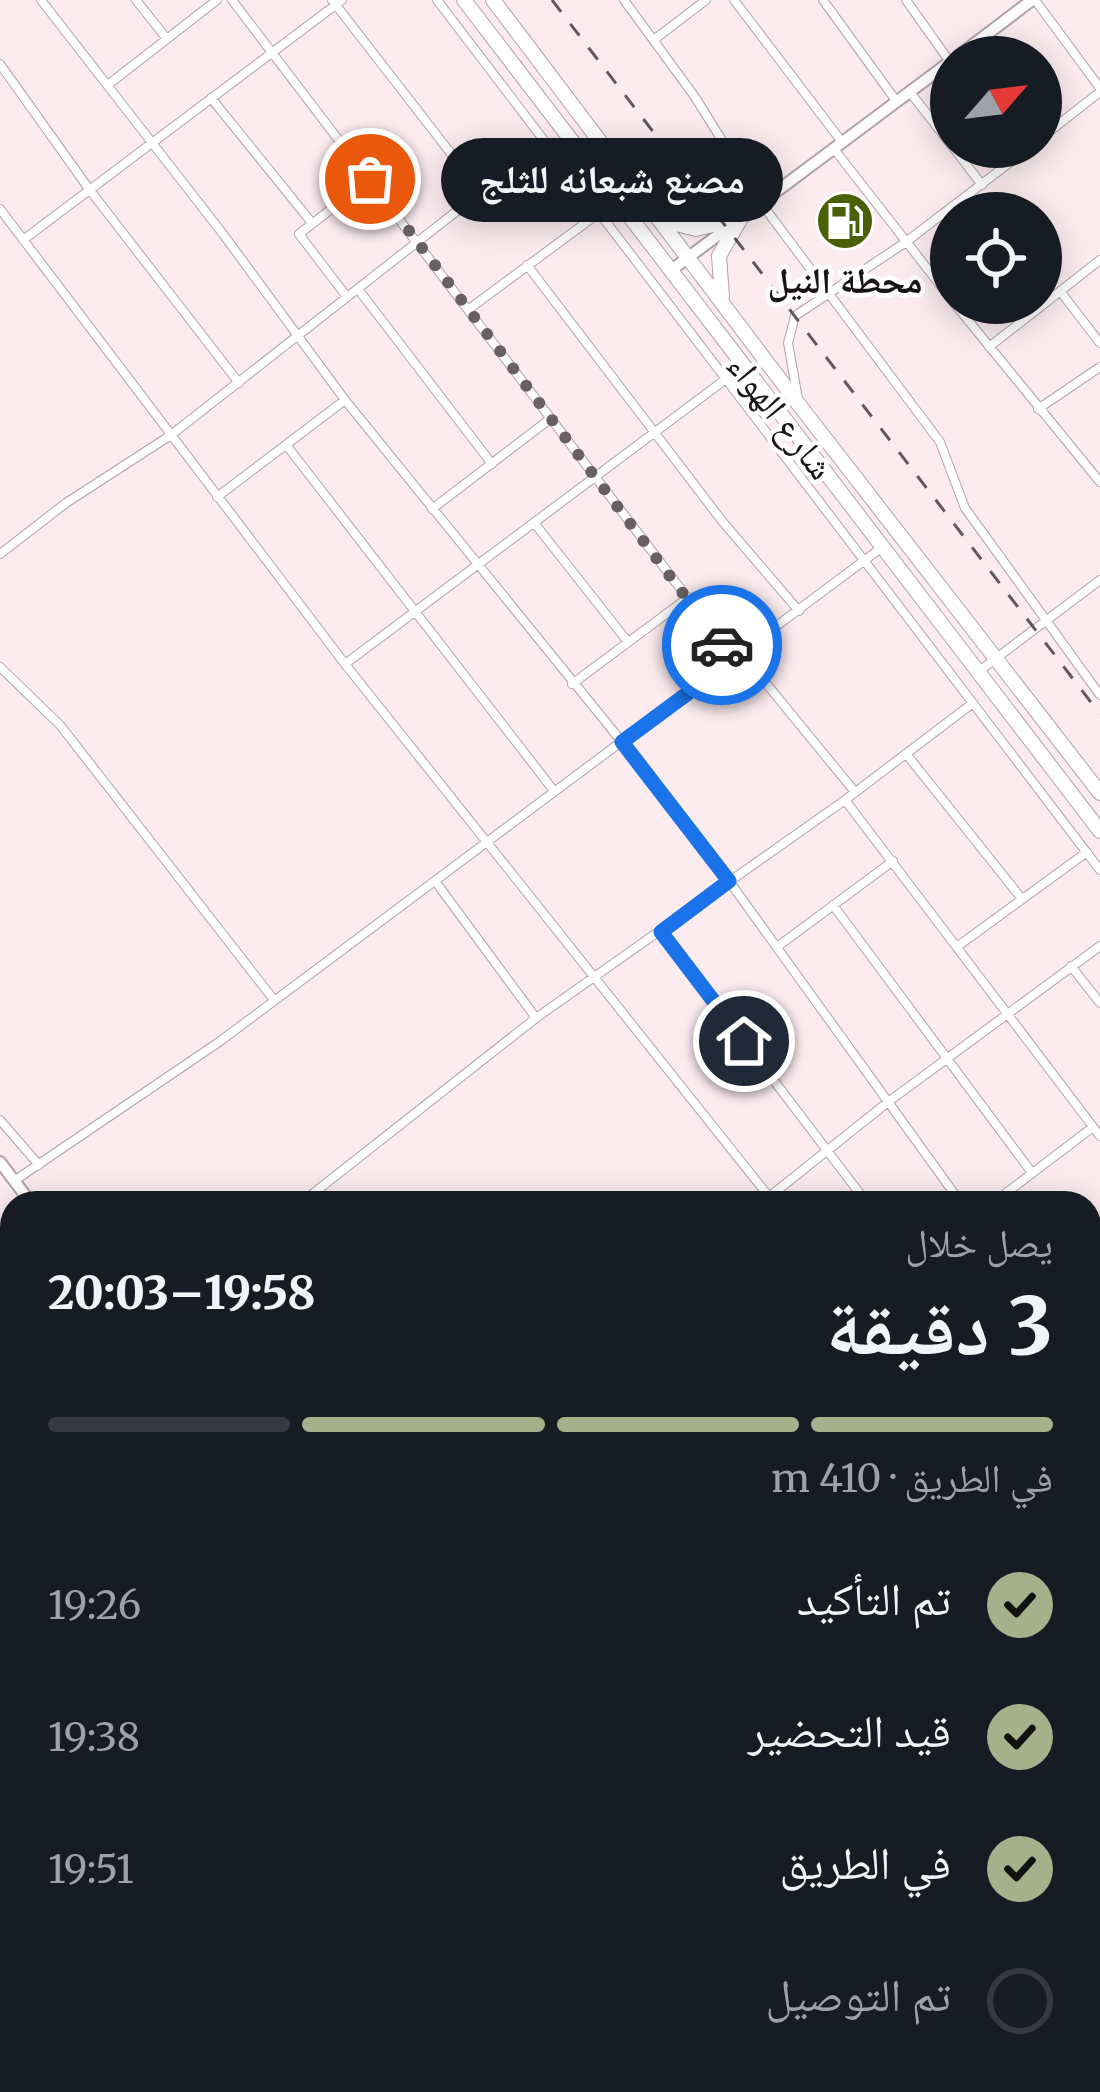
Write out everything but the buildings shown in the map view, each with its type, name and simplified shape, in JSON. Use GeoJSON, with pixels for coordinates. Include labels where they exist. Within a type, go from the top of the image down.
{"type":"FeatureCollection","features":[{"type":"Feature","properties":{"kind":"highway","name":"شارع الهواء"},"geometry":{"type":"LineString","coordinates":[[464,0],[1100,831]]}},
{"type":"Feature","properties":{"kind":"highway","name":"شارع الهواء"},"geometry":{"type":"LineString","coordinates":[[493,0],[1100,793]]}},
{"type":"Feature","properties":{"kind":"highway"},"geometry":{"type":"LineString","coordinates":[[661,220],[697,230],[741,218]]}},
{"type":"Feature","properties":{"kind":"highway"},"geometry":{"type":"LineString","coordinates":[[723,302],[719,256],[741,218]]}},
{"type":"Feature","properties":{"kind":"street"},"geometry":{"type":"LineString","coordinates":[[41,0],[345,400],[729,881],[952,1191]]}},
{"type":"Feature","properties":{"kind":"street"},"geometry":{"type":"LineString","coordinates":[[136,0],[167,39]]}},
{"type":"Feature","properties":{"kind":"street"},"geometry":{"type":"LineString","coordinates":[[109,84],[217,0]]}},
{"type":"Feature","properties":{"kind":"street"},"geometry":{"type":"LineString","coordinates":[[232,0],[685,600],[855,792]]}},
{"type":"Feature","properties":{"kind":"street"},"geometry":{"type":"LineString","coordinates":[[436,0],[1100,870]]}},
{"type":"Feature","properties":{"kind":"street"},"geometry":{"type":"LineString","coordinates":[[624,0],[722,138],[761,203],[940,442],[965,508],[1100,694]]}},
{"type":"Feature","properties":{"kind":"street"},"geometry":{"type":"LineString","coordinates":[[654,40],[706,0]]}},
{"type":"Feature","properties":{"kind":"street"},"geometry":{"type":"LineString","coordinates":[[734,0],[930,272]]}},
{"type":"Feature","properties":{"kind":"street"},"geometry":{"type":"LineString","coordinates":[[823,0],[897,102]]}},
{"type":"Feature","properties":{"kind":"street"},"geometry":{"type":"LineString","coordinates":[[906,0],[934,36]]}},
{"type":"Feature","properties":{"kind":"street"},"geometry":{"type":"LineString","coordinates":[[985,36],[1034,0],[1100,90],[1062,121]]}},
{"type":"Feature","properties":{"kind":"street"},"geometry":{"type":"LineString","coordinates":[[23,240],[337,2],[481,191]]}},
{"type":"Feature","properties":{"kind":"street"},"geometry":{"type":"LineString","coordinates":[[0,64],[88,190],[238,383]]}},
{"type":"Feature","properties":{"kind":"street"},"geometry":{"type":"LineString","coordinates":[[670,271],[930,77]]}},
{"type":"Feature","properties":{"kind":"street"},"geometry":{"type":"LineString","coordinates":[[910,92],[930,118]]}},
{"type":"Feature","properties":{"kind":"street"},"geometry":{"type":"LineString","coordinates":[[211,98],[312,223]]}},
{"type":"Feature","properties":{"kind":"street"},"geometry":{"type":"LineString","coordinates":[[0,554],[66,502],[171,435],[545,142]]}},
{"type":"Feature","properties":{"kind":"street"},"geometry":{"type":"LineString","coordinates":[[969,168],[982,185]]}},
{"type":"Feature","properties":{"kind":"street"},"geometry":{"type":"LineString","coordinates":[[800,406],[789,363],[795,316],[906,242],[1003,168]]}},
{"type":"Feature","properties":{"kind":"street"},"geometry":{"type":"LineString","coordinates":[[347,297],[299,234],[370,179]]}},
{"type":"Feature","properties":{"kind":"street"},"geometry":{"type":"LineString","coordinates":[[0,209],[345,664],[764,1191]]}},
{"type":"Feature","properties":{"kind":"street"},"geometry":{"type":"LineString","coordinates":[[469,309],[599,213]]}},
{"type":"Feature","properties":{"kind":"street"},"geometry":{"type":"LineString","coordinates":[[1062,289],[1100,260]]}},
{"type":"Feature","properties":{"kind":"street"},"geometry":{"type":"LineString","coordinates":[[527,265],[654,434],[800,610]]}},
{"type":"Feature","properties":{"kind":"street"},"geometry":{"type":"LineString","coordinates":[[358,289],[492,464]]}},
{"type":"Feature","properties":{"kind":"street"},"geometry":{"type":"LineString","coordinates":[[1062,294],[1100,343]]}},
{"type":"Feature","properties":{"kind":"street"},"geometry":{"type":"LineString","coordinates":[[970,324],[1100,482]]}},
{"type":"Feature","properties":{"kind":"street"},"geometry":{"type":"LineString","coordinates":[[988,347],[1018,324]]}},
{"type":"Feature","properties":{"kind":"street"},"geometry":{"type":"LineString","coordinates":[[1039,409],[1100,368]]}},
{"type":"Feature","properties":{"kind":"street"},"geometry":{"type":"LineString","coordinates":[[345,664],[726,379]]}},
{"type":"Feature","properties":{"kind":"street"},"geometry":{"type":"LineString","coordinates":[[217,497],[345,400]]}},
{"type":"Feature","properties":{"kind":"street"},"geometry":{"type":"LineString","coordinates":[[432,509],[550,419]]}},
{"type":"Feature","properties":{"kind":"street"},"geometry":{"type":"LineString","coordinates":[[287,446],[554,790]]}},
{"type":"Feature","properties":{"kind":"street"},"geometry":{"type":"LineString","coordinates":[[536,524],[628,642]]}},
{"type":"Feature","properties":{"kind":"street"},"geometry":{"type":"LineString","coordinates":[[14,1181],[274,1000],[882,547]]}},
{"type":"Feature","properties":{"kind":"street"},"geometry":{"type":"LineString","coordinates":[[978,672],[1100,580]]}},
{"type":"Feature","properties":{"kind":"street"},"geometry":{"type":"LineString","coordinates":[[572,684],[685,600]]}},
{"type":"Feature","properties":{"kind":"street"},"geometry":{"type":"LineString","coordinates":[[0,667],[60,724],[274,1000]]}},
{"type":"Feature","properties":{"kind":"street"},"geometry":{"type":"LineString","coordinates":[[316,1191],[536,1018],[845,800],[973,703]]}},
{"type":"Feature","properties":{"kind":"street"},"geometry":{"type":"LineString","coordinates":[[907,754],[1022,899]]}},
{"type":"Feature","properties":{"kind":"street"},"geometry":{"type":"LineString","coordinates":[[845,800],[1100,1136]]}},
{"type":"Feature","properties":{"kind":"street"},"geometry":{"type":"LineString","coordinates":[[958,946],[1087,852]]}},
{"type":"Feature","properties":{"kind":"street"},"geometry":{"type":"LineString","coordinates":[[777,947],[893,861]]}},
{"type":"Feature","properties":{"kind":"street"},"geometry":{"type":"LineString","coordinates":[[434,880],[536,1018]]}},
{"type":"Feature","properties":{"kind":"street"},"geometry":{"type":"LineString","coordinates":[[833,905],[1032,1173]]}},
{"type":"Feature","properties":{"kind":"street"},"geometry":{"type":"LineString","coordinates":[[661,932],[859,1191]]}},
{"type":"Feature","properties":{"kind":"street"},"geometry":{"type":"LineString","coordinates":[[781,1191],[888,1102],[1100,946]]}},
{"type":"Feature","properties":{"kind":"street"},"geometry":{"type":"LineString","coordinates":[[1071,966],[1100,1003]]}},
{"type":"Feature","properties":{"kind":"street"},"geometry":{"type":"LineString","coordinates":[[0,1120],[39,1165]]}},
{"type":"Feature","properties":{"kind":"street"},"geometry":{"type":"LineString","coordinates":[[1009,1191],[1093,1127]]}},
{"type":"Feature","properties":{"kind":"street"},"geometry":{"type":"LineString","coordinates":[[0,1162],[22,1191]]}},
{"type":"Feature","properties":{"kind":"railway"},"geometry":{"type":"LineString","coordinates":[[552,0],[1100,714]]}},
{"type":"Feature","properties":{"kind":"way so far"},"geometry":{"type":"LineString","coordinates":[[370,179],[722,645]]}},
{"type":"Feature","properties":{"kind":"place","name":"مصنع شبعانه للثلج"},"geometry":{"type":"Point","coordinates":[370,179]}},
{"type":"Feature","properties":{"kind":"place","name":"محطة النيل"},"geometry":{"type":"Point","coordinates":[845,221]}},
{"type":"Feature","properties":{"kind":"route"},"geometry":{"type":"LineString","coordinates":[[722,645],[734,659],[622,742],[729,881],[661,932],[744,1041]]}}]}
